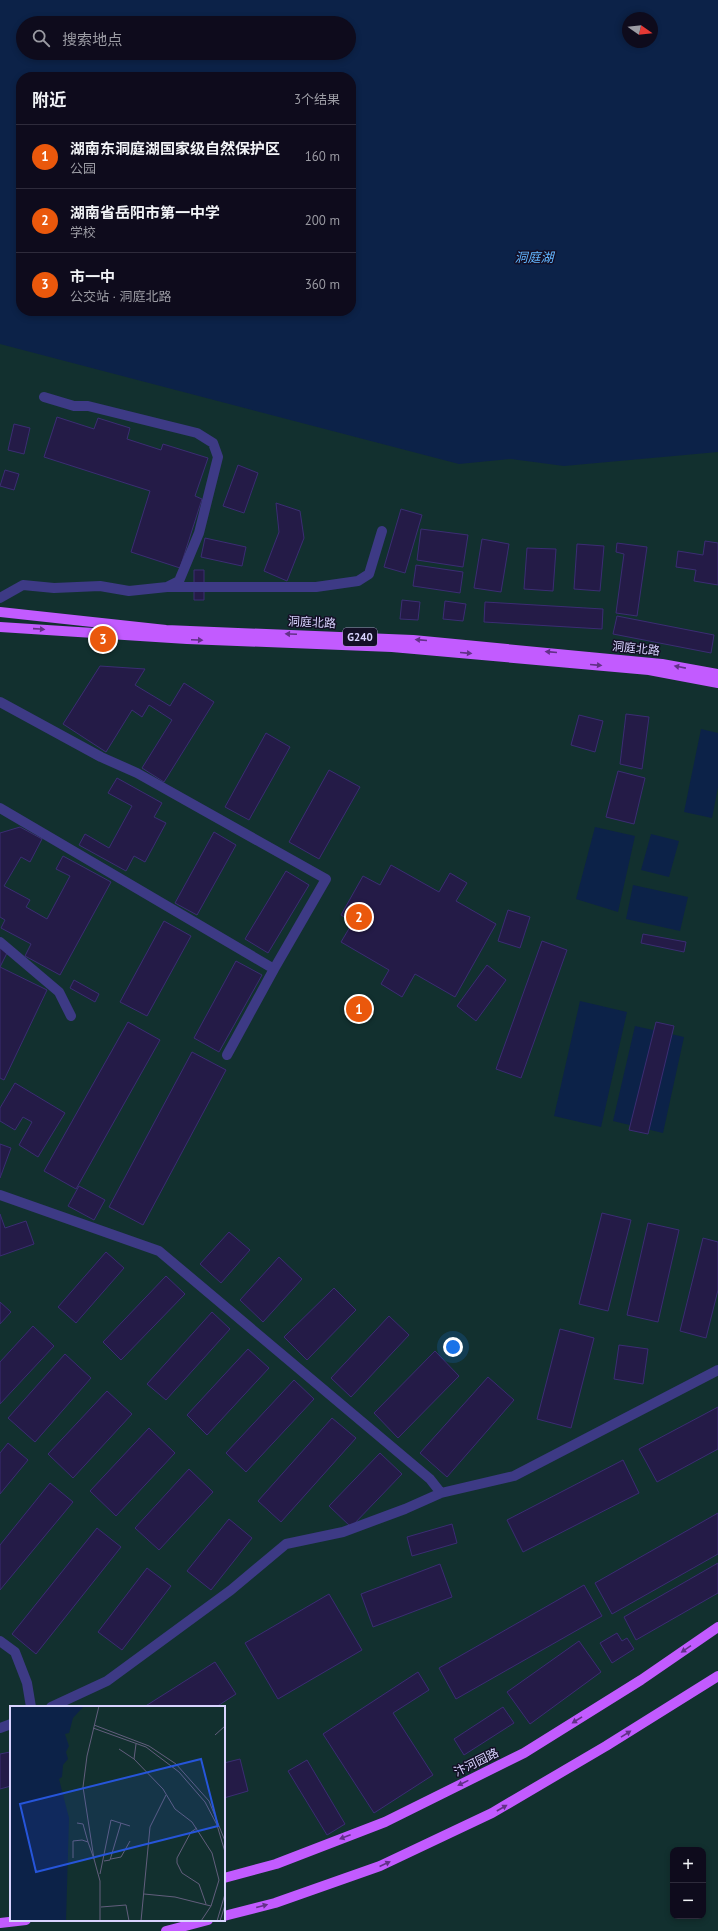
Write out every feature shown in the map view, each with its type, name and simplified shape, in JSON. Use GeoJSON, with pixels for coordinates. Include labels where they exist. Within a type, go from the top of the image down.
{"type":"FeatureCollection","features":[{"type":"Feature","properties":{"kind":"main road","name":"洞庭北路"},"geometry":{"type":"LineString","coordinates":[[0,612],[166,630],[413,640],[632,660],[718,674]]}},
{"type":"Feature","properties":{"kind":"main road","name":"洞庭北路"},"geometry":{"type":"LineString","coordinates":[[0,627],[187,639],[392,646],[649,670],[718,683]]}},
{"type":"Feature","properties":{"kind":"main road","name":"汴河园路"},"geometry":{"type":"LineString","coordinates":[[225,1878],[276,1864],[385,1822],[524,1753],[641,1680],[718,1627]]}},
{"type":"Feature","properties":{"kind":"main road"},"geometry":{"type":"LineString","coordinates":[[225,1916],[275,1903],[380,1866],[492,1813],[606,1746],[718,1676]]}},
{"type":"Feature","properties":{"kind":"main road"},"geometry":{"type":"LineString","coordinates":[[0,1923],[17,1921]]}},
{"type":"Feature","properties":{"kind":"main road"},"geometry":{"type":"LineString","coordinates":[[166,1931],[204,1921]]}},
{"type":"Feature","properties":{"kind":"street"},"geometry":{"type":"LineString","coordinates":[[44,397],[74,406],[88,406],[197,433],[213,443],[218,457],[199,533],[179,581],[167,587]]}},
{"type":"Feature","properties":{"kind":"street"},"geometry":{"type":"LineString","coordinates":[[0,598],[23,585],[54,588],[100,586],[129,591],[167,587],[316,587],[358,581],[369,574],[382,531]]}},
{"type":"Feature","properties":{"kind":"street"},"geometry":{"type":"LineString","coordinates":[[0,702],[101,757],[137,773],[326,879],[274,969],[228,1055]]}},
{"type":"Feature","properties":{"kind":"street"},"geometry":{"type":"LineString","coordinates":[[0,808],[274,969]]}},
{"type":"Feature","properties":{"kind":"street"},"geometry":{"type":"LineString","coordinates":[[0,942],[59,992],[71,1016]]}},
{"type":"Feature","properties":{"kind":"street"},"geometry":{"type":"LineString","coordinates":[[0,1195],[158,1251],[430,1479],[441,1493]]}},
{"type":"Feature","properties":{"kind":"street"},"geometry":{"type":"LineString","coordinates":[[53,1706],[107,1681],[231,1590],[286,1544],[343,1532],[405,1509],[441,1493],[514,1476],[718,1370]]}},
{"type":"Feature","properties":{"kind":"street"},"geometry":{"type":"LineString","coordinates":[[0,1641],[15,1652],[27,1683],[32,1706]]}},
{"type":"Feature","properties":{"kind":"street"},"geometry":{"type":"LineString","coordinates":[[0,1728],[10,1724]]}},
{"type":"Feature","properties":{"kind":"green space"},"geometry":{"type":"Polygon","coordinates":[[[0,0],[718,0],[718,1931],[0,1931],[0,0]]]}},
{"type":"Feature","properties":{"kind":"water","name":"洞庭湖"},"geometry":{"type":"Polygon","coordinates":[[[0,0],[718,0],[718,452],[564,466],[511,459],[459,464],[0,344],[0,0]]]}},
{"type":"Feature","properties":{"kind":"water"},"geometry":{"type":"Polygon","coordinates":[[[701,729],[718,733],[718,787],[712,818],[684,812],[701,729]]]}},
{"type":"Feature","properties":{"kind":"water"},"geometry":{"type":"Polygon","coordinates":[[[595,827],[635,836],[618,912],[576,899],[595,827]]]}},
{"type":"Feature","properties":{"kind":"water"},"geometry":{"type":"Polygon","coordinates":[[[651,834],[679,841],[669,877],[641,870],[651,834]]]}},
{"type":"Feature","properties":{"kind":"water"},"geometry":{"type":"Polygon","coordinates":[[[633,885],[688,897],[680,931],[626,919],[633,885]]]}},
{"type":"Feature","properties":{"kind":"water"},"geometry":{"type":"Polygon","coordinates":[[[580,1001],[627,1012],[601,1127],[554,1116],[580,1001]]]}},
{"type":"Feature","properties":{"kind":"water"},"geometry":{"type":"Polygon","coordinates":[[[635,1026],[684,1037],[663,1133],[613,1121],[635,1026]]]}},
{"type":"Feature","properties":{"kind":"building"},"geometry":{"type":"Polygon","coordinates":[[[57,417],[94,429],[98,418],[130,428],[127,439],[161,450],[163,444],[208,458],[195,496],[202,499],[180,568],[131,552],[150,491],[44,457],[57,417]]]}},
{"type":"Feature","properties":{"kind":"building"},"geometry":{"type":"Polygon","coordinates":[[[14,424],[30,428],[24,454],[8,450],[14,424]]]}},
{"type":"Feature","properties":{"kind":"building"},"geometry":{"type":"Polygon","coordinates":[[[238,465],[258,473],[244,513],[223,506],[238,465]]]}},
{"type":"Feature","properties":{"kind":"building"},"geometry":{"type":"Polygon","coordinates":[[[5,470],[19,474],[14,490],[0,486],[5,470]]]}},
{"type":"Feature","properties":{"kind":"building"},"geometry":{"type":"Polygon","coordinates":[[[276,503],[300,511],[304,538],[287,581],[264,571],[279,532],[276,503]]]}},
{"type":"Feature","properties":{"kind":"building"},"geometry":{"type":"Polygon","coordinates":[[[401,509],[422,515],[405,573],[384,567],[401,509]]]}},
{"type":"Feature","properties":{"kind":"building"},"geometry":{"type":"Polygon","coordinates":[[[421,529],[468,535],[463,567],[417,560],[421,529]]]}},
{"type":"Feature","properties":{"kind":"building"},"geometry":{"type":"Polygon","coordinates":[[[205,538],[246,547],[242,566],[201,557],[205,538]]]}},
{"type":"Feature","properties":{"kind":"building"},"geometry":{"type":"Polygon","coordinates":[[[482,539],[509,544],[501,592],[474,588],[482,539]]]}},
{"type":"Feature","properties":{"kind":"building"},"geometry":{"type":"Polygon","coordinates":[[[705,541],[718,543],[718,585],[694,581],[696,570],[676,567],[678,551],[703,555],[705,541]]]}},
{"type":"Feature","properties":{"kind":"building"},"geometry":{"type":"Polygon","coordinates":[[[617,543],[647,547],[637,616],[616,613],[624,554],[616,552],[617,543]]]}},
{"type":"Feature","properties":{"kind":"building"},"geometry":{"type":"Polygon","coordinates":[[[577,544],[604,546],[600,591],[574,589],[577,544]]]}},
{"type":"Feature","properties":{"kind":"building"},"geometry":{"type":"Polygon","coordinates":[[[527,548],[556,549],[553,591],[524,589],[527,548]]]}},
{"type":"Feature","properties":{"kind":"building"},"geometry":{"type":"Polygon","coordinates":[[[416,565],[463,572],[460,593],[413,586],[416,565]]]}},
{"type":"Feature","properties":{"kind":"building"},"geometry":{"type":"Polygon","coordinates":[[[194,570],[204,570],[204,600],[194,600],[194,570]]]}},
{"type":"Feature","properties":{"kind":"building"},"geometry":{"type":"Polygon","coordinates":[[[402,600],[420,602],[418,620],[400,619],[402,600]]]}},
{"type":"Feature","properties":{"kind":"building"},"geometry":{"type":"Polygon","coordinates":[[[445,601],[466,604],[463,621],[443,619],[445,601]]]}},
{"type":"Feature","properties":{"kind":"building"},"geometry":{"type":"Polygon","coordinates":[[[485,602],[603,609],[602,629],[484,622],[485,602]]]}},
{"type":"Feature","properties":{"kind":"building"},"geometry":{"type":"Polygon","coordinates":[[[617,616],[714,635],[711,653],[613,634],[617,616]]]}},
{"type":"Feature","properties":{"kind":"building"},"geometry":{"type":"Polygon","coordinates":[[[100,666],[145,669],[135,685],[170,706],[184,683],[214,702],[164,782],[142,768],[172,720],[149,705],[142,717],[132,710],[106,752],[63,724],[100,666]]]}},
{"type":"Feature","properties":{"kind":"building"},"geometry":{"type":"Polygon","coordinates":[[[626,714],[649,717],[642,769],[620,764],[626,714]]]}},
{"type":"Feature","properties":{"kind":"building"},"geometry":{"type":"Polygon","coordinates":[[[579,715],[603,721],[595,752],[571,745],[579,715]]]}},
{"type":"Feature","properties":{"kind":"building"},"geometry":{"type":"Polygon","coordinates":[[[266,733],[290,747],[249,820],[225,807],[266,733]]]}},
{"type":"Feature","properties":{"kind":"building"},"geometry":{"type":"Polygon","coordinates":[[[329,770],[360,787],[319,859],[289,842],[329,770]]]}},
{"type":"Feature","properties":{"kind":"building"},"geometry":{"type":"Polygon","coordinates":[[[618,771],[645,778],[634,824],[606,817],[618,771]]]}},
{"type":"Feature","properties":{"kind":"building"},"geometry":{"type":"Polygon","coordinates":[[[117,778],[162,803],[154,817],[166,823],[145,862],[134,856],[126,871],[79,845],[85,834],[109,848],[132,806],[108,793],[117,778]]]}},
{"type":"Feature","properties":{"kind":"building"},"geometry":{"type":"Polygon","coordinates":[[[20,827],[42,839],[30,862],[21,857],[4,886],[30,900],[26,907],[47,919],[70,876],[56,869],[63,856],[111,882],[60,975],[25,956],[31,944],[1,928],[5,920],[0,917],[0,833],[20,827]]]}},
{"type":"Feature","properties":{"kind":"building"},"geometry":{"type":"Polygon","coordinates":[[[214,832],[236,845],[197,915],[175,903],[214,832]]]}},
{"type":"Feature","properties":{"kind":"building"},"geometry":{"type":"Polygon","coordinates":[[[391,865],[439,892],[450,873],[467,883],[456,901],[496,924],[455,997],[415,974],[402,997],[381,984],[389,970],[341,942],[353,922],[341,915],[363,876],[380,885],[391,865]]]}},
{"type":"Feature","properties":{"kind":"building"},"geometry":{"type":"Polygon","coordinates":[[[286,871],[309,885],[268,953],[245,939],[286,871]]]}},
{"type":"Feature","properties":{"kind":"building"},"geometry":{"type":"Polygon","coordinates":[[[508,910],[530,917],[520,948],[498,941],[508,910]]]}},
{"type":"Feature","properties":{"kind":"building"},"geometry":{"type":"Polygon","coordinates":[[[164,921],[191,936],[147,1016],[120,1002],[164,921]]]}},
{"type":"Feature","properties":{"kind":"building"},"geometry":{"type":"Polygon","coordinates":[[[643,934],[686,942],[684,952],[641,943],[643,934]]]}},
{"type":"Feature","properties":{"kind":"building"},"geometry":{"type":"Polygon","coordinates":[[[542,941],[567,950],[521,1078],[496,1069],[542,941]]]}},
{"type":"Feature","properties":{"kind":"building"},"geometry":{"type":"Polygon","coordinates":[[[0,948],[8,951],[0,967],[0,948]]]}},
{"type":"Feature","properties":{"kind":"building"},"geometry":{"type":"Polygon","coordinates":[[[236,961],[262,975],[219,1052],[194,1038],[236,961]]]}},
{"type":"Feature","properties":{"kind":"building"},"geometry":{"type":"Polygon","coordinates":[[[487,965],[506,980],[476,1021],[457,1006],[487,965]]]}},
{"type":"Feature","properties":{"kind":"building"},"geometry":{"type":"Polygon","coordinates":[[[0,967],[47,990],[4,1080],[0,1078],[0,967]]]}},
{"type":"Feature","properties":{"kind":"building"},"geometry":{"type":"Polygon","coordinates":[[[74,980],[99,994],[95,1002],[70,988],[74,980]]]}},
{"type":"Feature","properties":{"kind":"building"},"geometry":{"type":"Polygon","coordinates":[[[128,1022],[160,1040],[76,1189],[44,1171],[128,1022]]]}},
{"type":"Feature","properties":{"kind":"building"},"geometry":{"type":"Polygon","coordinates":[[[656,1022],[674,1026],[648,1134],[629,1130],[656,1022]]]}},
{"type":"Feature","properties":{"kind":"building"},"geometry":{"type":"Polygon","coordinates":[[[192,1052],[226,1070],[143,1225],[109,1207],[192,1052]]]}},
{"type":"Feature","properties":{"kind":"building"},"geometry":{"type":"Polygon","coordinates":[[[15,1083],[65,1113],[38,1157],[19,1145],[32,1122],[23,1117],[15,1130],[0,1121],[0,1108],[15,1083]]]}},
{"type":"Feature","properties":{"kind":"building"},"geometry":{"type":"Polygon","coordinates":[[[0,1144],[11,1148],[0,1178],[0,1144]]]}},
{"type":"Feature","properties":{"kind":"building"},"geometry":{"type":"Polygon","coordinates":[[[79,1186],[105,1200],[94,1220],[68,1206],[79,1186]]]}},
{"type":"Feature","properties":{"kind":"building"},"geometry":{"type":"Polygon","coordinates":[[[602,1213],[631,1220],[608,1311],[579,1304],[602,1213]]]}},
{"type":"Feature","properties":{"kind":"building"},"geometry":{"type":"Polygon","coordinates":[[[0,1214],[5,1228],[26,1221],[34,1244],[0,1256],[0,1214]]]}},
{"type":"Feature","properties":{"kind":"building"},"geometry":{"type":"Polygon","coordinates":[[[648,1223],[679,1230],[658,1322],[627,1315],[648,1223]]]}},
{"type":"Feature","properties":{"kind":"building"},"geometry":{"type":"Polygon","coordinates":[[[229,1232],[250,1250],[221,1283],[200,1264],[229,1232]]]}},
{"type":"Feature","properties":{"kind":"building"},"geometry":{"type":"Polygon","coordinates":[[[703,1238],[718,1242],[718,1290],[706,1338],[680,1331],[703,1238]]]}},
{"type":"Feature","properties":{"kind":"building"},"geometry":{"type":"Polygon","coordinates":[[[106,1252],[124,1268],[76,1323],[58,1307],[106,1252]]]}},
{"type":"Feature","properties":{"kind":"building"},"geometry":{"type":"Polygon","coordinates":[[[279,1257],[302,1279],[263,1322],[240,1300],[279,1257]]]}},
{"type":"Feature","properties":{"kind":"building"},"geometry":{"type":"Polygon","coordinates":[[[166,1276],[185,1294],[121,1360],[103,1342],[166,1276]]]}},
{"type":"Feature","properties":{"kind":"building"},"geometry":{"type":"Polygon","coordinates":[[[334,1288],[356,1310],[307,1360],[284,1337],[334,1288]]]}},
{"type":"Feature","properties":{"kind":"building"},"geometry":{"type":"Polygon","coordinates":[[[0,1302],[11,1312],[0,1324],[0,1302]]]}},
{"type":"Feature","properties":{"kind":"building"},"geometry":{"type":"Polygon","coordinates":[[[212,1312],[230,1329],[166,1400],[147,1384],[212,1312]]]}},
{"type":"Feature","properties":{"kind":"building"},"geometry":{"type":"Polygon","coordinates":[[[389,1316],[409,1335],[351,1397],[331,1378],[389,1316]]]}},
{"type":"Feature","properties":{"kind":"building"},"geometry":{"type":"Polygon","coordinates":[[[33,1326],[54,1346],[0,1404],[0,1362],[33,1326]]]}},
{"type":"Feature","properties":{"kind":"building"},"geometry":{"type":"Polygon","coordinates":[[[560,1329],[594,1338],[571,1428],[537,1419],[560,1329]]]}},
{"type":"Feature","properties":{"kind":"building"},"geometry":{"type":"Polygon","coordinates":[[[619,1345],[648,1349],[643,1384],[614,1379],[619,1345]]]}},
{"type":"Feature","properties":{"kind":"building"},"geometry":{"type":"Polygon","coordinates":[[[248,1349],[269,1368],[207,1435],[187,1415],[248,1349]]]}},
{"type":"Feature","properties":{"kind":"building"},"geometry":{"type":"Polygon","coordinates":[[[435,1351],[459,1376],[398,1438],[374,1413],[435,1351]]]}},
{"type":"Feature","properties":{"kind":"building"},"geometry":{"type":"Polygon","coordinates":[[[65,1354],[91,1378],[35,1442],[8,1418],[65,1354]]]}},
{"type":"Feature","properties":{"kind":"building"},"geometry":{"type":"Polygon","coordinates":[[[488,1377],[514,1400],[447,1477],[420,1453],[488,1377]]]}},
{"type":"Feature","properties":{"kind":"building"},"geometry":{"type":"Polygon","coordinates":[[[294,1380],[314,1399],[246,1472],[226,1453],[294,1380]]]}},
{"type":"Feature","properties":{"kind":"building"},"geometry":{"type":"Polygon","coordinates":[[[107,1391],[132,1414],[73,1478],[48,1454],[107,1391]]]}},
{"type":"Feature","properties":{"kind":"building"},"geometry":{"type":"Polygon","coordinates":[[[718,1407],[718,1449],[657,1482],[639,1449],[718,1407]]]}},
{"type":"Feature","properties":{"kind":"building"},"geometry":{"type":"Polygon","coordinates":[[[332,1418],[356,1438],[281,1522],[258,1501],[332,1418]]]}},
{"type":"Feature","properties":{"kind":"building"},"geometry":{"type":"Polygon","coordinates":[[[149,1428],[175,1453],[116,1516],[90,1491],[149,1428]]]}},
{"type":"Feature","properties":{"kind":"building"},"geometry":{"type":"Polygon","coordinates":[[[8,1443],[28,1460],[0,1494],[0,1453],[8,1443]]]}},
{"type":"Feature","properties":{"kind":"building"},"geometry":{"type":"Polygon","coordinates":[[[380,1453],[402,1474],[351,1527],[329,1506],[380,1453]]]}},
{"type":"Feature","properties":{"kind":"building"},"geometry":{"type":"Polygon","coordinates":[[[623,1460],[639,1493],[523,1552],[507,1520],[623,1460]]]}},
{"type":"Feature","properties":{"kind":"building"},"geometry":{"type":"Polygon","coordinates":[[[189,1469],[213,1492],[159,1550],[135,1528],[189,1469]]]}},
{"type":"Feature","properties":{"kind":"building"},"geometry":{"type":"Polygon","coordinates":[[[50,1483],[73,1502],[0,1590],[0,1545],[50,1483]]]}},
{"type":"Feature","properties":{"kind":"building"},"geometry":{"type":"Polygon","coordinates":[[[718,1513],[718,1554],[612,1614],[595,1583],[718,1513]]]}},
{"type":"Feature","properties":{"kind":"building"},"geometry":{"type":"Polygon","coordinates":[[[229,1519],[252,1538],[211,1590],[187,1571],[229,1519]]]}},
{"type":"Feature","properties":{"kind":"building"},"geometry":{"type":"Polygon","coordinates":[[[452,1524],[457,1543],[412,1556],[407,1537],[452,1524]]]}},
{"type":"Feature","properties":{"kind":"building"},"geometry":{"type":"Polygon","coordinates":[[[97,1528],[121,1547],[36,1654],[12,1634],[97,1528]]]}},
{"type":"Feature","properties":{"kind":"building"},"geometry":{"type":"Polygon","coordinates":[[[718,1563],[718,1593],[636,1640],[624,1617],[718,1563]]]}},
{"type":"Feature","properties":{"kind":"building"},"geometry":{"type":"Polygon","coordinates":[[[440,1564],[452,1597],[373,1627],[361,1594],[440,1564]]]}},
{"type":"Feature","properties":{"kind":"building"},"geometry":{"type":"Polygon","coordinates":[[[147,1568],[171,1586],[122,1650],[98,1632],[147,1568]]]}},
{"type":"Feature","properties":{"kind":"building"},"geometry":{"type":"Polygon","coordinates":[[[584,1585],[602,1616],[456,1699],[439,1668],[584,1585]]]}},
{"type":"Feature","properties":{"kind":"building"},"geometry":{"type":"Polygon","coordinates":[[[329,1594],[362,1650],[278,1699],[245,1643],[329,1594]]]}},
{"type":"Feature","properties":{"kind":"building"},"geometry":{"type":"Polygon","coordinates":[[[617,1633],[622,1641],[627,1638],[634,1649],[612,1663],[600,1643],[617,1633]]]}},
{"type":"Feature","properties":{"kind":"building"},"geometry":{"type":"Polygon","coordinates":[[[579,1641],[601,1672],[530,1724],[507,1692],[579,1641]]]}},
{"type":"Feature","properties":{"kind":"building"},"geometry":{"type":"Polygon","coordinates":[[[215,1662],[236,1694],[218,1706],[146,1706],[215,1662]]]}},
{"type":"Feature","properties":{"kind":"building"},"geometry":{"type":"Polygon","coordinates":[[[418,1672],[429,1690],[393,1713],[433,1775],[374,1813],[323,1734],[418,1672]]]}},
{"type":"Feature","properties":{"kind":"building"},"geometry":{"type":"Polygon","coordinates":[[[503,1707],[514,1723],[464,1755],[454,1739],[503,1707]]]}},
{"type":"Feature","properties":{"kind":"building"},"geometry":{"type":"Polygon","coordinates":[[[10,1752],[10,1786],[0,1789],[0,1754],[10,1752]]]}},
{"type":"Feature","properties":{"kind":"building"},"geometry":{"type":"Polygon","coordinates":[[[240,1759],[248,1791],[225,1798],[225,1763],[240,1759]]]}},
{"type":"Feature","properties":{"kind":"building"},"geometry":{"type":"Polygon","coordinates":[[[307,1760],[345,1824],[327,1835],[288,1771],[307,1760]]]}},
{"type":"Feature","properties":{"kind":"place","name":"市一中"},"geometry":{"type":"Point","coordinates":[103,639]}},
{"type":"Feature","properties":{"kind":"place","name":"湖南省岳阳市第一中学"},"geometry":{"type":"Point","coordinates":[359,917]}},
{"type":"Feature","properties":{"kind":"place","name":"湖南东洞庭湖国家级自然保护区"},"geometry":{"type":"Point","coordinates":[359,1009]}}]}
